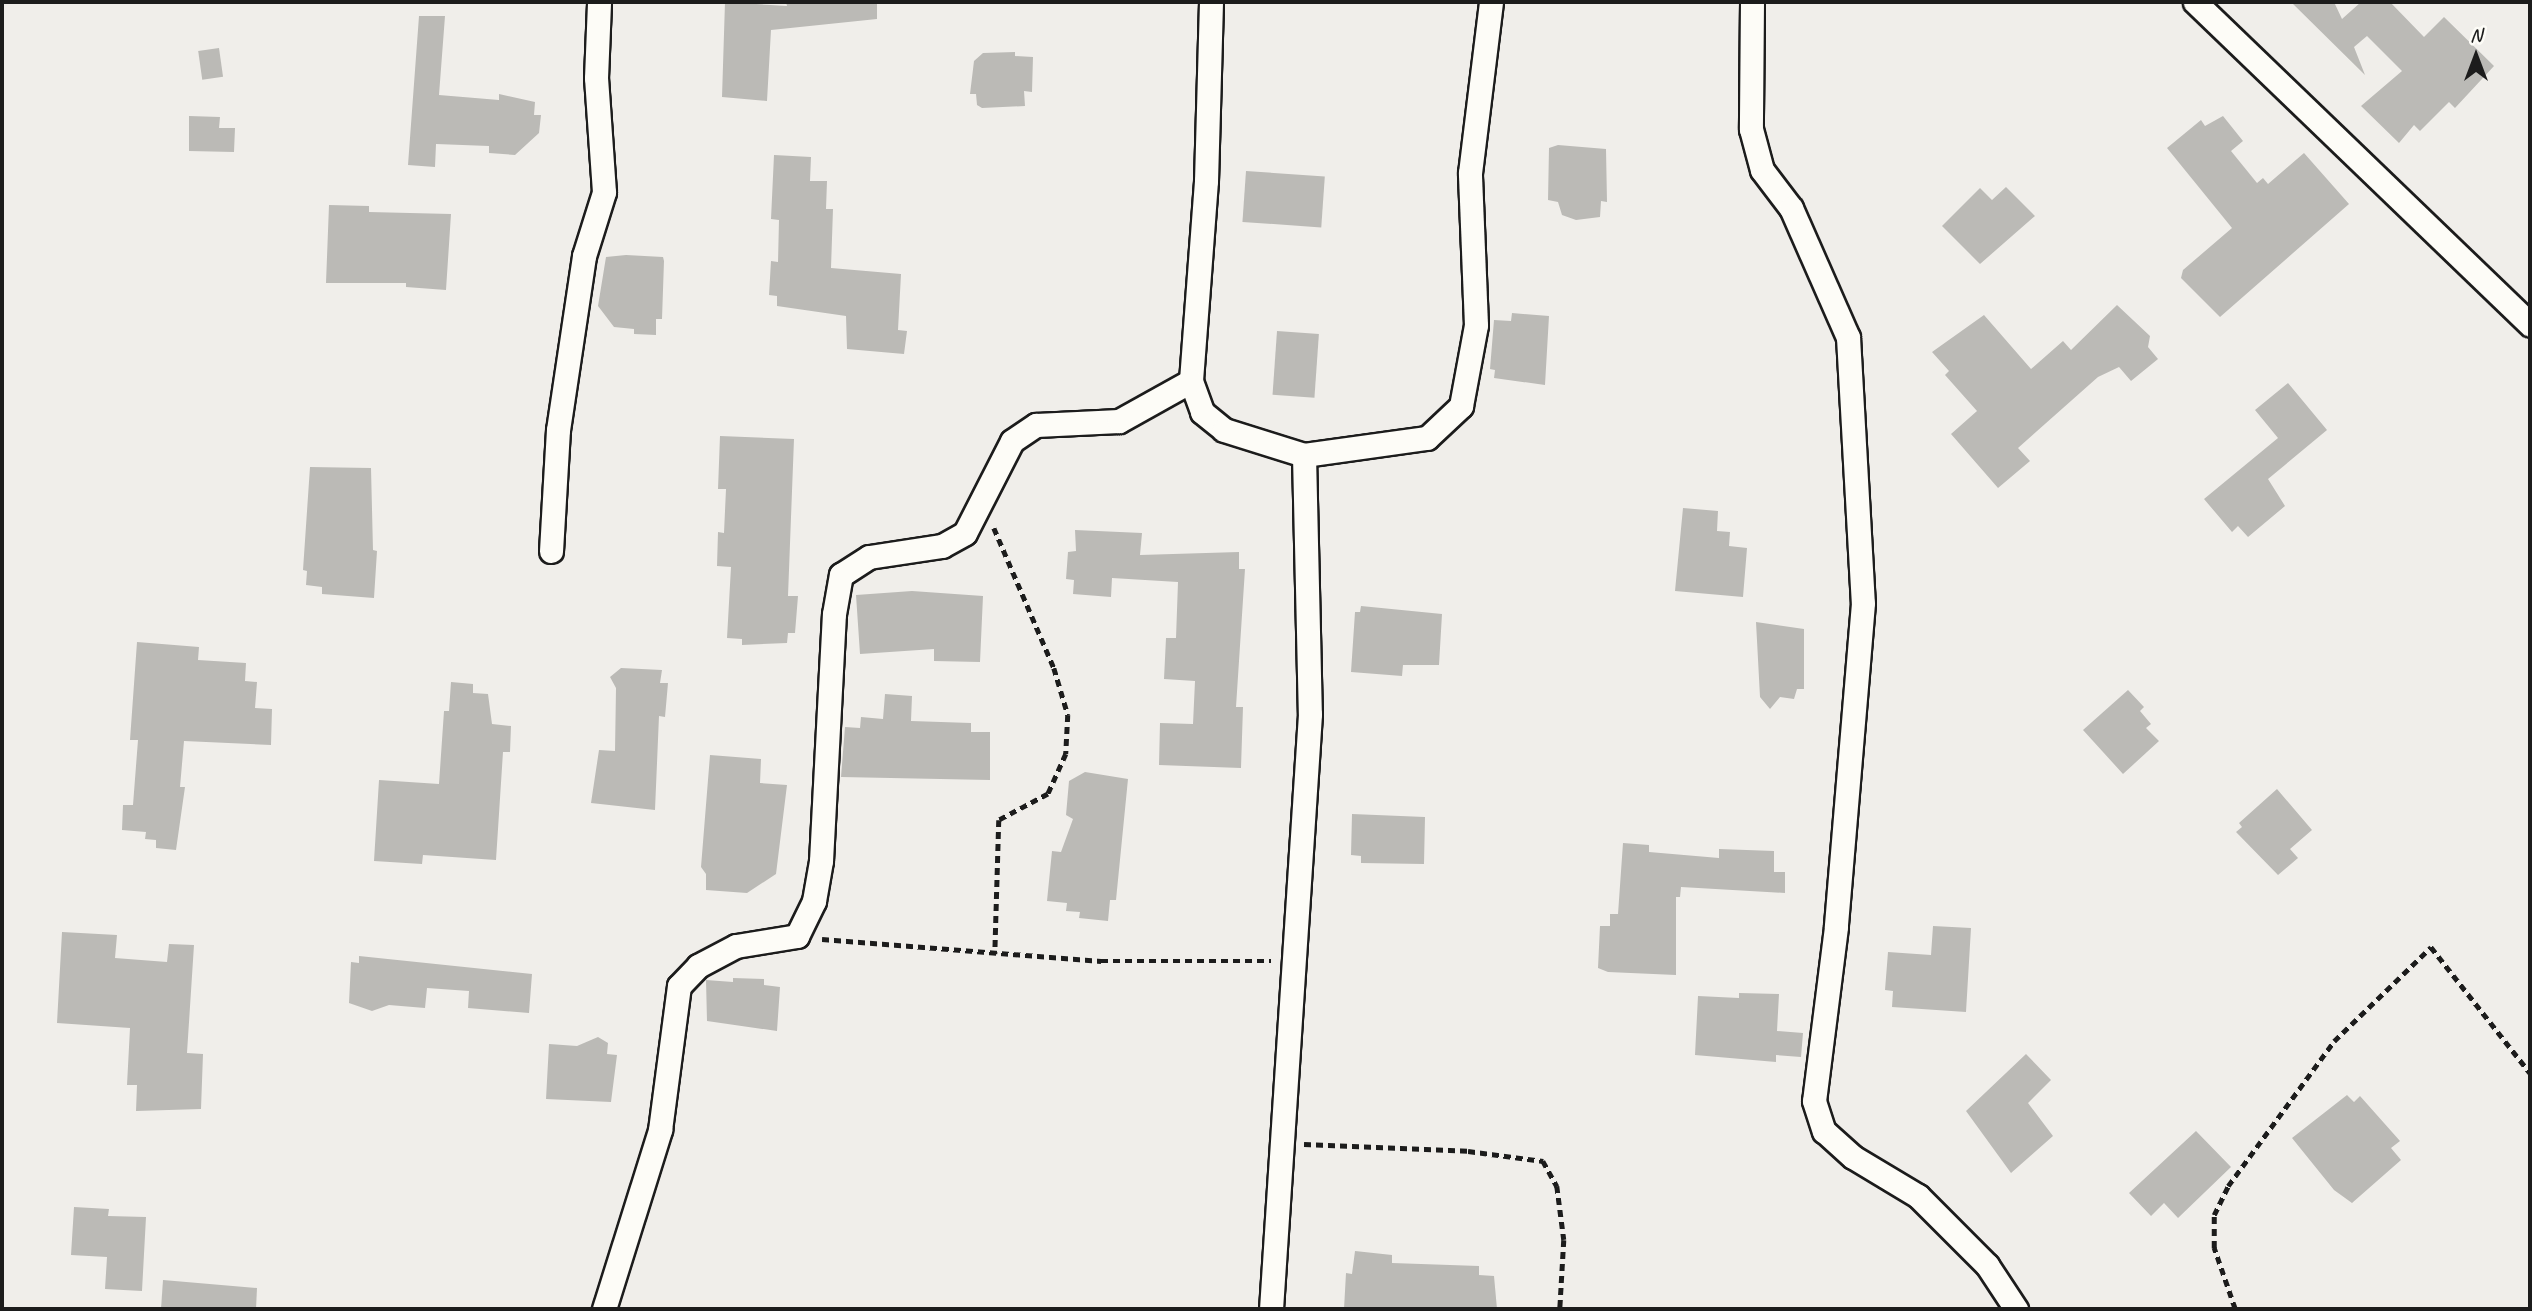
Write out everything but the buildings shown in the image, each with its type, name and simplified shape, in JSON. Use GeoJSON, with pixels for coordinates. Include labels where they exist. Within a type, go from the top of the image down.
{"type":"FeatureCollection","features":[{"type":"Feature","properties":{"kind":"street"},"geometry":{"type":"LineString","coordinates":[[551,551],[558,430],[584,256],[604,191],[596,78],[599,2]]}},
{"type":"Feature","properties":{"kind":"street"},"geometry":{"type":"LineString","coordinates":[[1211,2],[1206,181],[1191,381],[1202,412],[1224,429],[1304,455],[1427,438],[1461,406],[1476,325],[1471,173],[1491,2]]}},
{"type":"Feature","properties":{"kind":"street"},"geometry":{"type":"LineString","coordinates":[[1752,2],[1751,129],[1762,170],[1791,208],[1848,337],[1863,603],[1836,927],[1814,1101],[1824,1131],[1853,1157],[1918,1196],[1987,1265],[2016,1309]]}},
{"type":"Feature","properties":{"kind":"street"},"geometry":{"type":"LineString","coordinates":[[2195,2],[2530,324]]}},
{"type":"Feature","properties":{"kind":"street"},"geometry":{"type":"LineString","coordinates":[[604,1309],[660,1130],[679,986],[698,966],[736,946],[797,936],[814,901],[821,861],[829,681],[841,575],[869,557],[942,546],[965,533],[1013,441],[1036,425],[1119,421],[1191,381]]}},
{"type":"Feature","properties":{"kind":"street"},"geometry":{"type":"LineString","coordinates":[[1271,1309],[1310,714],[1304,455]]}},
{"type":"Feature","properties":{"kind":"path"},"geometry":{"type":"LineString","coordinates":[[982,502],[1054,668],[1068,715],[1066,754],[1048,794],[999,820],[995,954]]}},
{"type":"Feature","properties":{"kind":"path"},"geometry":{"type":"LineString","coordinates":[[797,936],[1101,961],[1293,962]]}},
{"type":"Feature","properties":{"kind":"path"},"geometry":{"type":"LineString","coordinates":[[2235,1309],[2214,1248],[2214,1215],[2228,1186],[2334,1041],[2431,947],[2530,1073]]}},
{"type":"Feature","properties":{"kind":"path"},"geometry":{"type":"LineString","coordinates":[[1283,1142],[1468,1151],[1543,1161],[1557,1186],[1564,1240],[1560,1309]]}}]}
